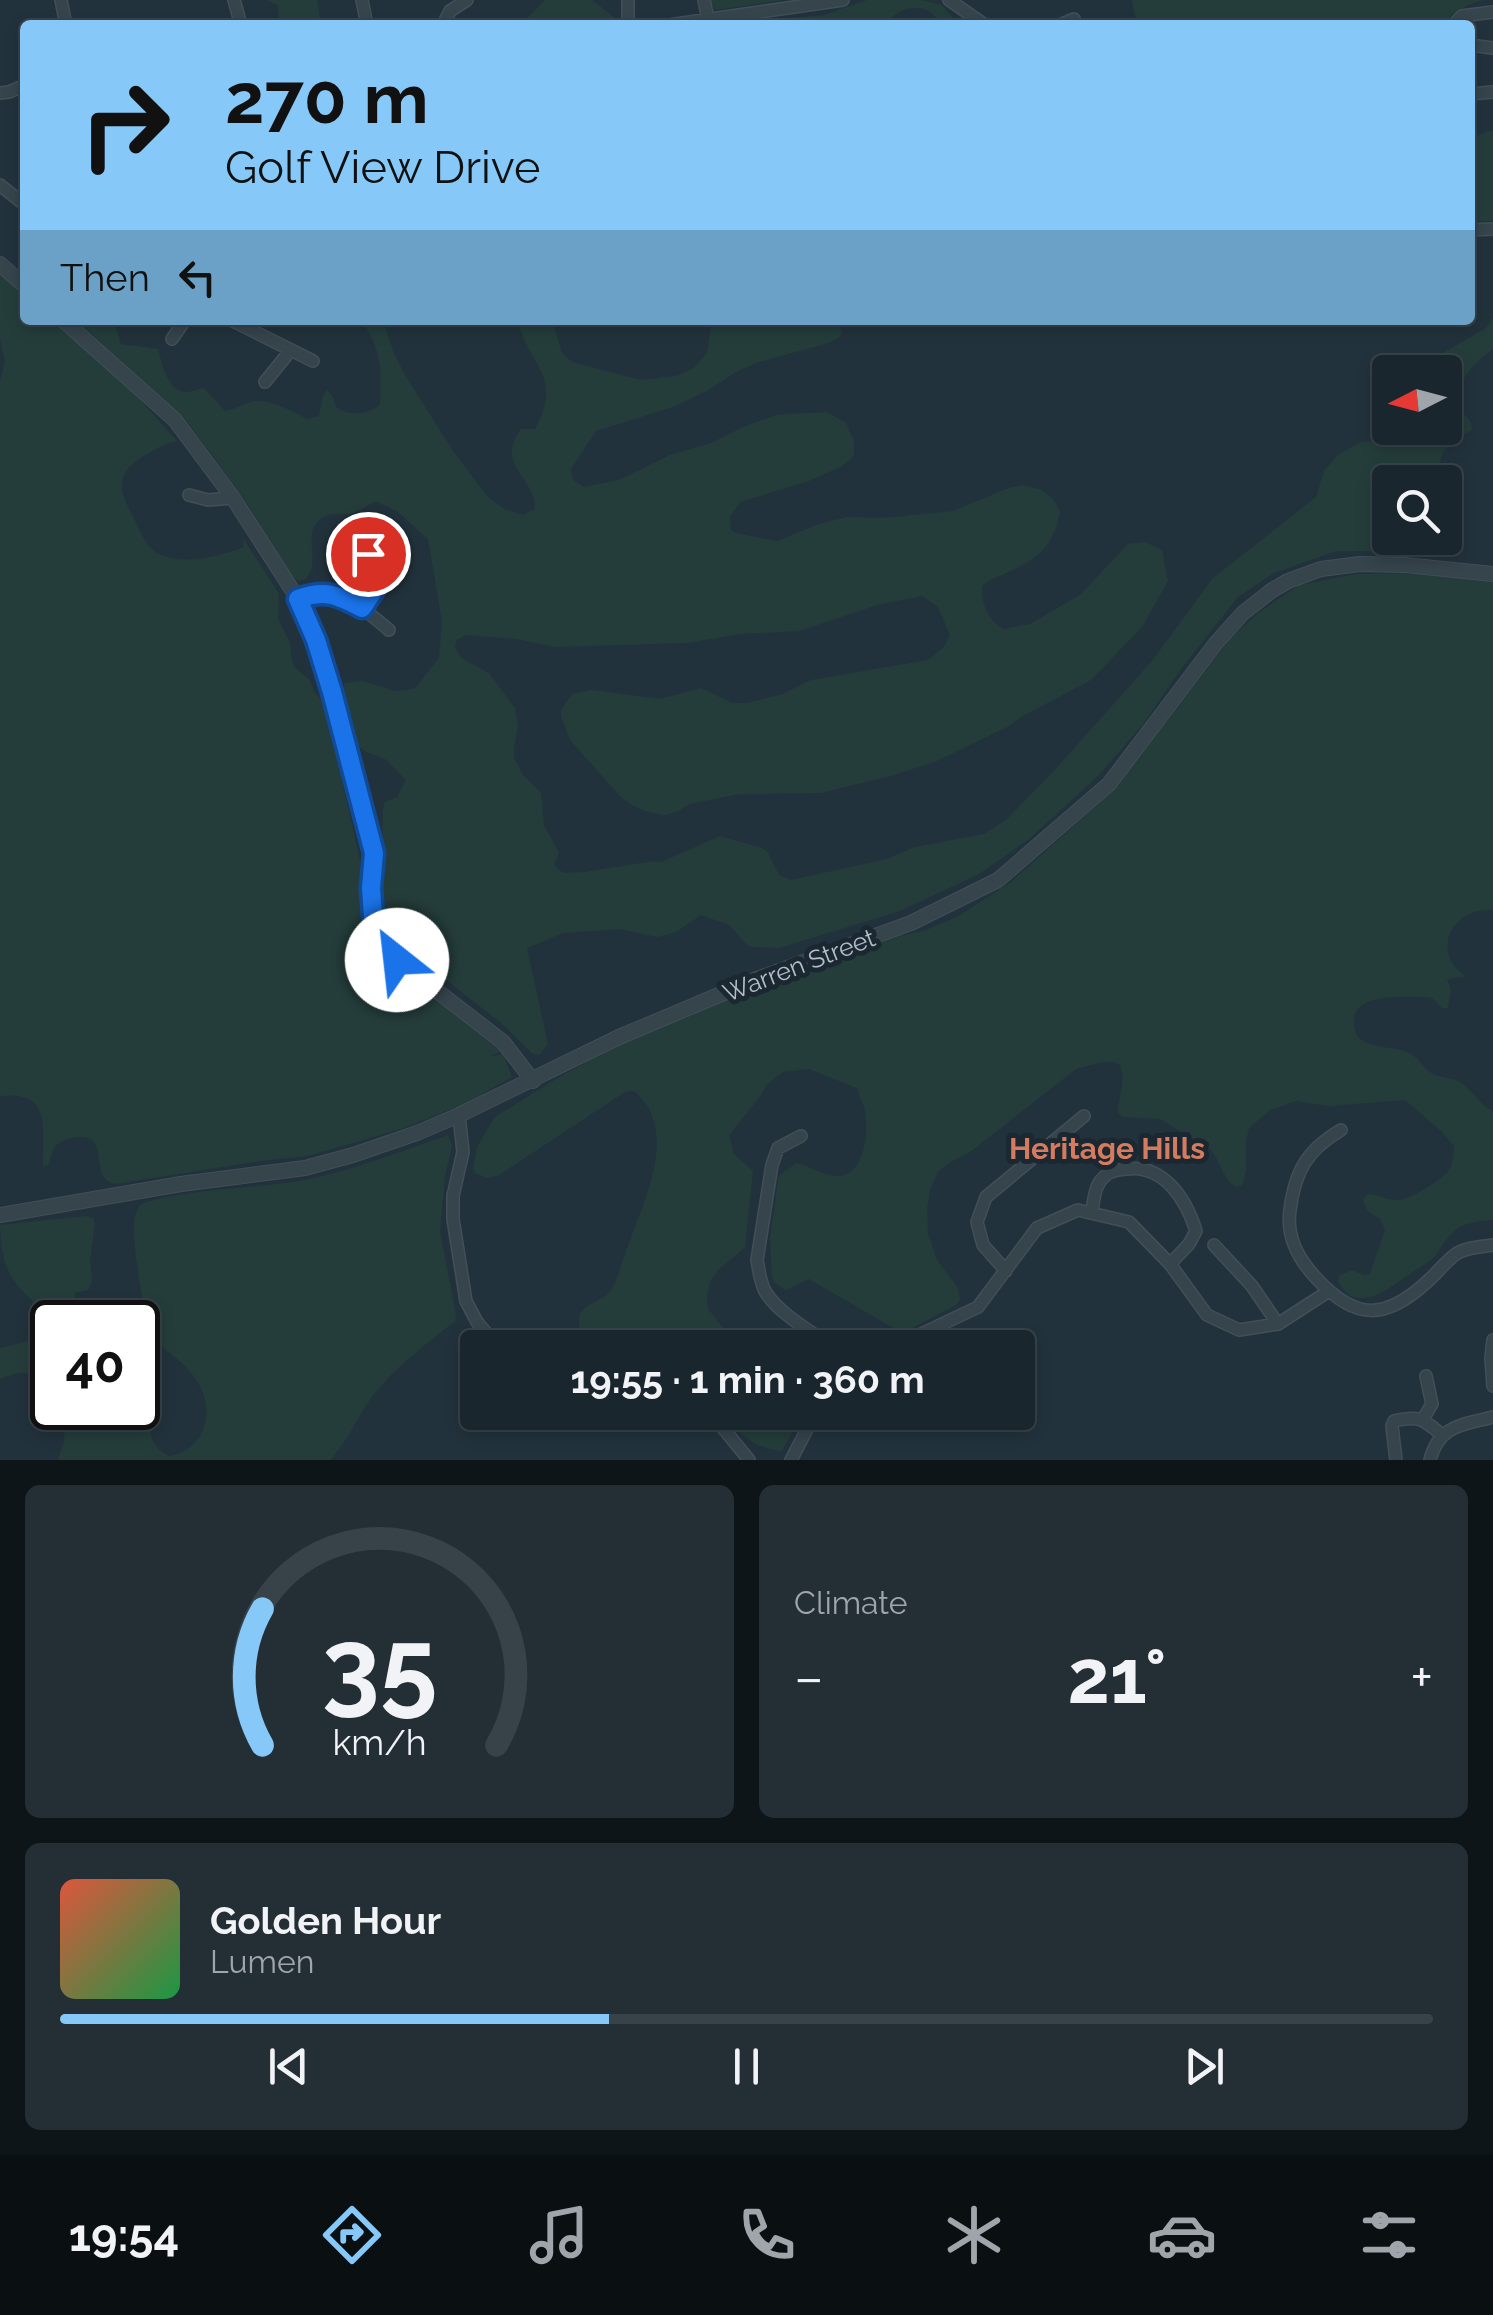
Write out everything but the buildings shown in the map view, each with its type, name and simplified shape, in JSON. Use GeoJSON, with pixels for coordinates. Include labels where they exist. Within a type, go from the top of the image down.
{"type":"FeatureCollection","features":[{"type":"Feature","properties":{"kind":"street"},"geometry":{"type":"LineString","coordinates":[[447,6],[467,0]]}},
{"type":"Feature","properties":{"kind":"street"},"geometry":{"type":"LineString","coordinates":[[704,0],[708,19]]}},
{"type":"Feature","properties":{"kind":"street"},"geometry":{"type":"LineString","coordinates":[[702,20],[747,20],[842,0]]}},
{"type":"Feature","properties":{"kind":"street"},"geometry":{"type":"LineString","coordinates":[[949,0],[977,20]]}},
{"type":"Feature","properties":{"kind":"street"},"geometry":{"type":"LineString","coordinates":[[1458,20],[1462,16],[1493,12]]}},
{"type":"Feature","properties":{"kind":"street"},"geometry":{"type":"LineString","coordinates":[[0,185],[20,201]]}},
{"type":"Feature","properties":{"kind":"street"},"geometry":{"type":"LineString","coordinates":[[0,264],[20,281]]}},
{"type":"Feature","properties":{"kind":"street"},"geometry":{"type":"LineString","coordinates":[[69,325],[175,420],[233,498],[298,599],[332,692],[372,842],[373,916],[382,936],[397,960],[503,1042],[533,1081]]}},
{"type":"Feature","properties":{"kind":"street"},"geometry":{"type":"LineString","coordinates":[[172,339],[181,325]]}},
{"type":"Feature","properties":{"kind":"street"},"geometry":{"type":"LineString","coordinates":[[241,325],[313,361]]}},
{"type":"Feature","properties":{"kind":"street"},"geometry":{"type":"LineString","coordinates":[[265,382],[290,351]]}},
{"type":"Feature","properties":{"kind":"street"},"geometry":{"type":"LineString","coordinates":[[189,495],[208,500],[233,498]]}},
{"type":"Feature","properties":{"kind":"street"},"geometry":{"type":"LineString","coordinates":[[362,608],[374,590],[368,554]]}},
{"type":"Feature","properties":{"kind":"street","name":"Warren Street"},"geometry":{"type":"LineString","coordinates":[[0,1215],[181,1184],[305,1168],[353,1156],[459,1116],[619,1037],[757,978],[910,923],[998,880],[1109,784],[1229,628],[1257,601],[1288,581],[1321,569],[1360,564],[1405,564],[1493,574]]}},
{"type":"Feature","properties":{"kind":"street"},"geometry":{"type":"LineString","coordinates":[[298,599],[318,592],[340,596],[389,630]]}},
{"type":"Feature","properties":{"kind":"street"},"geometry":{"type":"LineString","coordinates":[[459,1116],[463,1152],[452,1196],[453,1219],[466,1301],[483,1330]]}},
{"type":"Feature","properties":{"kind":"street"},"geometry":{"type":"LineString","coordinates":[[1006,1271],[983,1245],[978,1222],[986,1197],[1084,1116]]}},
{"type":"Feature","properties":{"kind":"street"},"geometry":{"type":"LineString","coordinates":[[1341,1130],[1308,1156],[1292,1193],[1288,1220],[1302,1263],[1343,1303],[1358,1310],[1393,1308],[1457,1254],[1493,1245]]}},
{"type":"Feature","properties":{"kind":"street"},"geometry":{"type":"LineString","coordinates":[[801,1136],[778,1148],[757,1260],[766,1294],[808,1330]]}},
{"type":"Feature","properties":{"kind":"street"},"geometry":{"type":"LineString","coordinates":[[1092,1213],[1097,1186],[1111,1170],[1134,1168],[1164,1178],[1190,1210],[1196,1231],[1170,1264]]}},
{"type":"Feature","properties":{"kind":"street"},"geometry":{"type":"LineString","coordinates":[[930,1330],[978,1307],[1037,1228],[1078,1210],[1128,1222],[1170,1264],[1207,1315],[1240,1330],[1278,1324],[1329,1292]]}},
{"type":"Feature","properties":{"kind":"street"},"geometry":{"type":"LineString","coordinates":[[1214,1244],[1252,1286],[1278,1324]]}},
{"type":"Feature","properties":{"kind":"street"},"geometry":{"type":"LineString","coordinates":[[1493,1340],[1493,1386]]}},
{"type":"Feature","properties":{"kind":"street"},"geometry":{"type":"LineString","coordinates":[[1423,1419],[1432,1404],[1426,1376]]}},
{"type":"Feature","properties":{"kind":"street"},"geometry":{"type":"LineString","coordinates":[[1396,1460],[1394,1420],[1417,1417],[1442,1435]]}},
{"type":"Feature","properties":{"kind":"street"},"geometry":{"type":"LineString","coordinates":[[1430,1460],[1442,1435],[1493,1417]]}},
{"type":"Feature","properties":{"kind":"street"},"geometry":{"type":"LineString","coordinates":[[725,1430],[749,1460]]}},
{"type":"Feature","properties":{"kind":"street"},"geometry":{"type":"LineString","coordinates":[[791,1460],[807,1430]]}},
{"type":"Feature","properties":{"kind":"green space"},"geometry":{"type":"Polygon","coordinates":[[[267,0],[317,0],[320,20],[279,20],[278,5],[267,0]]]}},
{"type":"Feature","properties":{"kind":"green space"},"geometry":{"type":"Polygon","coordinates":[[[545,0],[592,0],[618,20],[523,20],[545,0]]]}},
{"type":"Feature","properties":{"kind":"green space"},"geometry":{"type":"Polygon","coordinates":[[[709,0],[784,0],[715,10],[709,0]]]}},
{"type":"Feature","properties":{"kind":"green space"},"geometry":{"type":"Polygon","coordinates":[[[867,0],[921,0],[941,5],[954,19],[937,20],[924,9],[912,8],[890,20],[775,20],[824,15],[867,0]]]}},
{"type":"Feature","properties":{"kind":"green space"},"geometry":{"type":"Polygon","coordinates":[[[1132,0],[1483,0],[1460,9],[1447,20],[1136,20],[1132,0]]]}},
{"type":"Feature","properties":{"kind":"green space"},"geometry":{"type":"Polygon","coordinates":[[[1493,131],[1493,221],[1475,222],[1475,137],[1493,131]]]}},
{"type":"Feature","properties":{"kind":"green space"},"geometry":{"type":"Polygon","coordinates":[[[0,273],[20,290],[20,325],[60,325],[132,391],[177,441],[142,457],[122,480],[127,504],[140,532],[155,552],[179,559],[213,556],[244,547],[243,538],[279,594],[278,619],[290,643],[292,662],[325,703],[360,860],[365,923],[377,948],[501,1051],[489,1057],[503,1054],[512,1077],[466,1103],[404,1128],[308,1156],[115,1184],[102,1173],[92,1141],[78,1137],[57,1145],[49,1164],[43,1167],[43,1127],[37,1106],[18,1096],[0,1096],[0,382],[5,361],[0,339],[0,273]]]}},
{"type":"Feature","properties":{"kind":"green space"},"geometry":{"type":"Polygon","coordinates":[[[1493,318],[1493,349],[1478,361],[1462,385],[1462,355],[1440,355],[1486,328],[1493,318]]]}},
{"type":"Feature","properties":{"kind":"green space"},"geometry":{"type":"Polygon","coordinates":[[[82,325],[113,325],[121,344],[158,349],[174,387],[186,392],[204,388],[225,411],[264,401],[307,419],[319,416],[327,390],[336,407],[347,412],[364,413],[380,405],[379,361],[364,325],[385,325],[405,375],[453,451],[487,496],[504,509],[523,515],[535,509],[534,498],[514,462],[514,442],[521,429],[535,429],[546,395],[541,371],[520,325],[554,325],[562,353],[572,362],[641,380],[676,376],[694,368],[707,353],[711,325],[839,325],[840,337],[829,343],[756,363],[673,407],[596,431],[571,469],[573,480],[584,487],[619,480],[670,455],[711,443],[776,415],[827,412],[846,423],[854,441],[850,460],[809,481],[740,502],[730,517],[731,530],[777,541],[847,517],[885,518],[953,511],[1009,488],[1023,485],[1042,490],[1060,511],[1050,541],[1030,560],[982,586],[987,611],[1004,629],[1030,624],[1080,595],[1128,544],[1145,542],[1162,550],[1168,581],[1142,627],[1091,680],[1009,726],[937,761],[891,776],[821,793],[739,794],[690,804],[665,815],[645,811],[619,795],[571,741],[561,710],[572,694],[592,690],[660,699],[701,688],[732,703],[747,703],[783,694],[811,680],[928,660],[944,647],[950,635],[938,607],[922,596],[877,605],[799,631],[740,634],[687,643],[554,647],[467,635],[456,640],[461,658],[489,673],[515,708],[518,727],[514,758],[523,775],[541,793],[544,825],[559,853],[554,864],[564,873],[661,862],[720,836],[767,851],[779,875],[791,880],[887,859],[915,847],[984,834],[1006,820],[1052,773],[1152,661],[1212,579],[1316,497],[1324,471],[1338,455],[1361,442],[1450,445],[1440,465],[1372,465],[1372,551],[1336,551],[1274,573],[1238,597],[1144,723],[1098,776],[1029,839],[979,874],[900,911],[779,948],[747,945],[729,925],[701,915],[676,932],[657,937],[621,929],[563,933],[527,948],[548,1044],[539,1055],[419,959],[392,929],[381,892],[383,809],[385,802],[397,797],[406,780],[385,759],[355,743],[344,683],[363,681],[395,691],[408,690],[415,688],[439,658],[442,621],[428,539],[398,512],[376,501],[354,513],[326,516],[312,531],[310,571],[306,579],[299,581],[185,419],[82,325]]]}},
{"type":"Feature","properties":{"kind":"green space"},"geometry":{"type":"Polygon","coordinates":[[[1462,413],[1469,420],[1472,430],[1462,436],[1462,413]]]}},
{"type":"Feature","properties":{"kind":"green space"},"geometry":{"type":"Polygon","coordinates":[[[1404,573],[1493,582],[1493,910],[1465,916],[1452,929],[1447,947],[1449,957],[1465,977],[1447,979],[1451,990],[1448,1008],[1426,997],[1381,998],[1361,1006],[1355,1013],[1354,1027],[1365,1042],[1405,1051],[1431,1073],[1461,1082],[1493,1111],[1493,1220],[1462,1226],[1431,1260],[1393,1286],[1373,1296],[1354,1297],[1338,1281],[1340,1275],[1352,1270],[1370,1274],[1385,1230],[1363,1199],[1368,1194],[1405,1199],[1445,1174],[1454,1146],[1441,1131],[1405,1100],[1328,1106],[1296,1101],[1270,1110],[1249,1128],[1246,1172],[1242,1185],[1236,1187],[1209,1148],[1160,1119],[1122,1117],[1118,1113],[1120,1065],[1102,1062],[1076,1069],[970,1152],[938,1172],[930,1190],[928,1234],[937,1260],[958,1288],[960,1300],[912,1328],[895,1329],[809,1279],[786,1290],[772,1277],[770,1238],[779,1175],[797,1163],[831,1175],[846,1175],[859,1162],[866,1129],[865,1110],[857,1088],[809,1069],[783,1072],[767,1084],[729,1135],[734,1154],[753,1171],[745,1247],[712,1279],[707,1297],[708,1309],[725,1330],[580,1330],[579,1317],[584,1309],[612,1289],[650,1185],[657,1144],[648,1107],[634,1091],[625,1092],[499,1175],[487,1178],[473,1168],[477,1147],[495,1117],[622,1043],[744,992],[957,917],[1011,882],[1113,791],[1230,639],[1258,613],[1299,585],[1356,574],[1404,573]]]}},
{"type":"Feature","properties":{"kind":"green space"},"geometry":{"type":"Polygon","coordinates":[[[448,1135],[452,1146],[440,1232],[456,1315],[455,1321],[388,1379],[330,1460],[58,1460],[64,1430],[151,1430],[157,1447],[169,1456],[187,1450],[204,1427],[205,1399],[197,1382],[160,1345],[160,1300],[144,1300],[134,1235],[141,1204],[182,1194],[309,1179],[448,1135]]]}},
{"type":"Feature","properties":{"kind":"green space"},"geometry":{"type":"Polygon","coordinates":[[[93,1218],[92,1280],[88,1290],[75,1293],[75,1300],[31,1300],[9,1272],[0,1225],[93,1218]]]}},
{"type":"Feature","properties":{"kind":"green space"},"geometry":{"type":"Polygon","coordinates":[[[30,1341],[30,1374],[0,1379],[0,1348],[30,1341]]]}},
{"type":"Feature","properties":{"kind":"green space"},"geometry":{"type":"Polygon","coordinates":[[[738,1430],[794,1430],[782,1451],[755,1443],[738,1430]]]}},
{"type":"Feature","properties":{"kind":"district","name":"Heritage Hills"},"geometry":{"type":"Point","coordinates":[1107,1148]}},
{"type":"Feature","properties":{"kind":"route"},"geometry":{"type":"LineString","coordinates":[[368,554],[374,590],[362,608],[340,596],[318,592],[298,599],[332,692],[374,853],[373,916],[397,960]]}}]}
